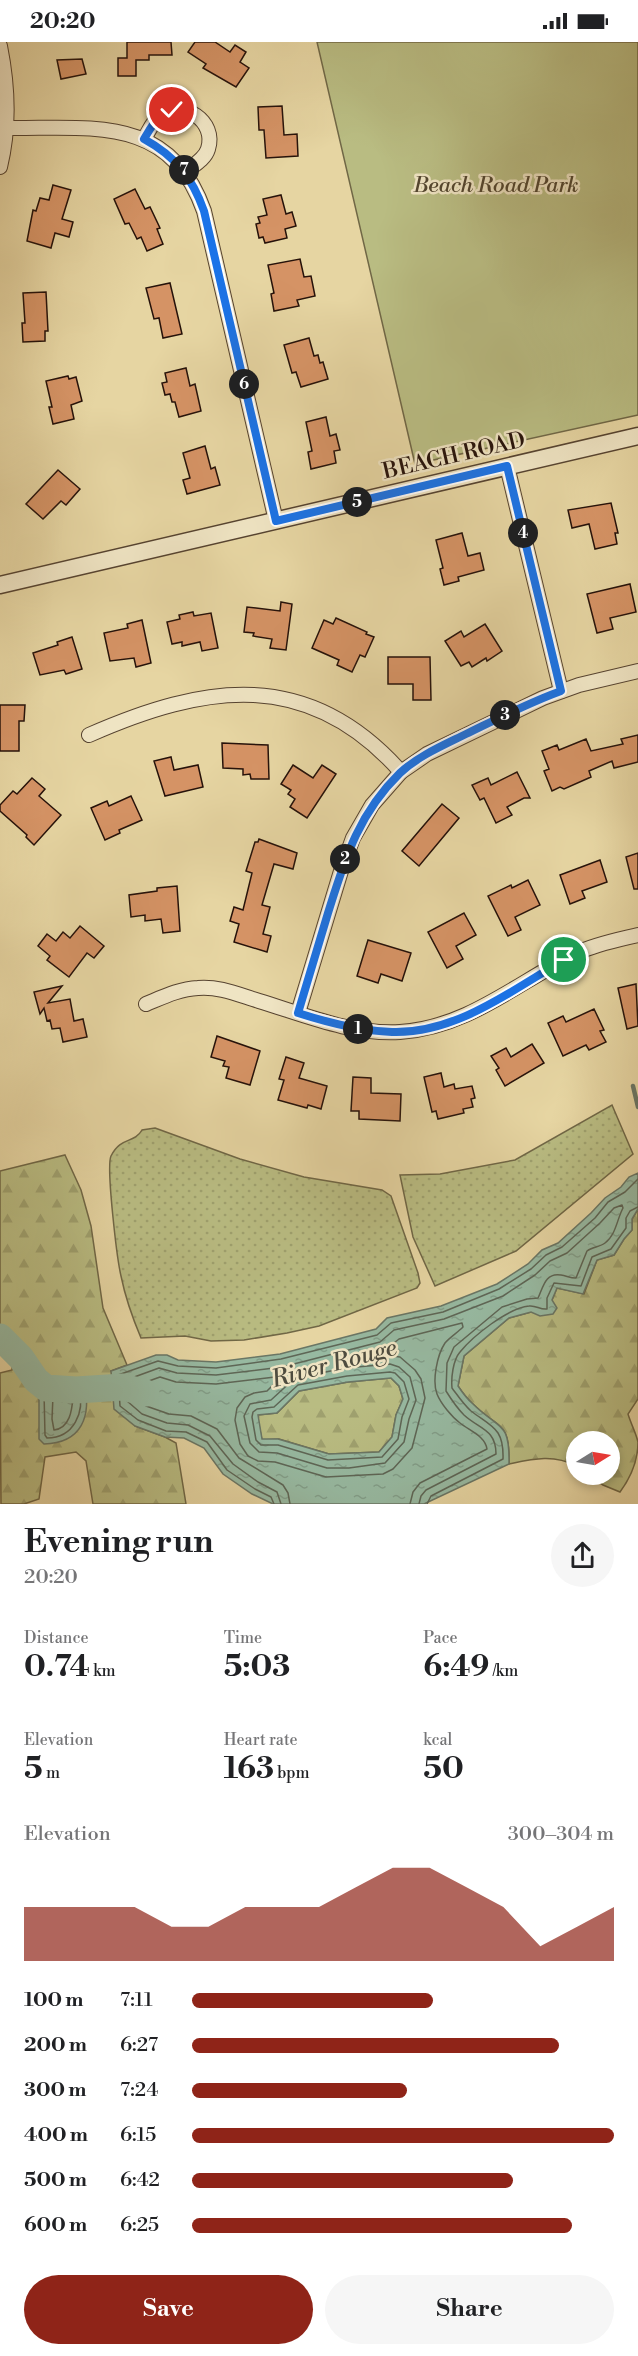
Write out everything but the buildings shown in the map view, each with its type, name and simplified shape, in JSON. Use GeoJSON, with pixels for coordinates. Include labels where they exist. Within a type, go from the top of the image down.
{"type":"FeatureCollection","features":[{"type":"Feature","properties":{"kind":"street"},"geometry":{"type":"LineString","coordinates":[[0,45],[6,87],[7,128],[0,167]]}},
{"type":"Feature","properties":{"kind":"street"},"geometry":{"type":"LineString","coordinates":[[144,139],[155,120],[166,112],[178,110],[195,114],[206,125],[208,149],[201,160],[185,172]]}},
{"type":"Feature","properties":{"kind":"street"},"geometry":{"type":"LineString","coordinates":[[7,128],[110,130],[144,139],[170,156],[185,172],[204,211],[276,521]]}},
{"type":"Feature","properties":{"kind":"street","name":"BEACH ROAD"},"geometry":{"type":"LineString","coordinates":[[0,585],[638,436]]}},
{"type":"Feature","properties":{"kind":"street"},"geometry":{"type":"LineString","coordinates":[[507,466],[561,691]]}},
{"type":"Feature","properties":{"kind":"street"},"geometry":{"type":"LineString","coordinates":[[298,1013],[353,838],[372,805],[400,772],[441,746],[526,705],[561,691],[638,671]]}},
{"type":"Feature","properties":{"kind":"street"},"geometry":{"type":"LineString","coordinates":[[88,735],[131,716],[198,700],[234,694],[270,695],[296,701],[337,717],[372,743],[400,772]]}},
{"type":"Feature","properties":{"kind":"street"},"geometry":{"type":"LineString","coordinates":[[146,1004],[186,990],[209,988],[228,991],[358,1029],[399,1032],[432,1027],[469,1014],[579,952],[638,936]]}},
{"type":"Feature","properties":{"kind":"green space","name":"Beach Road Park"},"geometry":{"type":"Polygon","coordinates":[[[317,42],[638,42],[638,415],[415,464],[317,42]]]}},
{"type":"Feature","properties":{"kind":"green space"},"geometry":{"type":"Polygon","coordinates":[[[612,1105],[633,1154],[516,1251],[435,1286],[413,1237],[400,1175],[440,1174],[515,1160],[612,1105]]]}},
{"type":"Feature","properties":{"kind":"green space"},"geometry":{"type":"Polygon","coordinates":[[[155,1128],[240,1159],[304,1177],[382,1190],[391,1196],[420,1283],[417,1288],[319,1326],[287,1333],[244,1340],[211,1341],[185,1336],[141,1338],[127,1299],[119,1266],[110,1164],[111,1156],[119,1145],[135,1137],[142,1130],[155,1128]]]}},
{"type":"Feature","properties":{"kind":"green space"},"geometry":{"type":"Polygon","coordinates":[[[65,1155],[81,1190],[91,1226],[103,1308],[127,1365],[111,1371],[135,1426],[176,1443],[186,1504],[93,1504],[86,1461],[76,1452],[45,1457],[39,1499],[24,1504],[1,1504],[0,1373],[12,1370],[13,1344],[0,1329],[0,1171],[65,1155]]]}},
{"type":"Feature","properties":{"kind":"green space"},"geometry":{"type":"Polygon","coordinates":[[[638,1209],[638,1399],[628,1414],[638,1442],[637,1456],[631,1475],[620,1492],[603,1485],[620,1485],[620,1431],[566,1431],[566,1462],[535,1459],[509,1464],[505,1433],[471,1402],[458,1386],[464,1356],[509,1318],[531,1312],[552,1300],[557,1288],[584,1294],[597,1260],[614,1255],[632,1230],[632,1219],[638,1209]]]}},
{"type":"Feature","properties":{"kind":"green space"},"geometry":{"type":"Polygon","coordinates":[[[391,1378],[399,1386],[403,1399],[396,1415],[392,1437],[379,1452],[329,1454],[279,1439],[262,1440],[257,1415],[277,1413],[299,1391],[348,1382],[391,1378]]]}},
{"type":"Feature","properties":{"kind":"water"},"geometry":{"type":"Polygon","coordinates":[[[638,1173],[638,1209],[632,1219],[632,1230],[614,1255],[597,1260],[583,1294],[557,1288],[552,1300],[557,1308],[553,1314],[540,1316],[531,1312],[509,1318],[464,1356],[458,1386],[471,1402],[505,1433],[509,1464],[424,1504],[273,1504],[252,1494],[223,1474],[204,1448],[184,1438],[165,1437],[135,1426],[114,1409],[111,1371],[156,1355],[167,1355],[178,1360],[216,1362],[280,1354],[376,1329],[387,1318],[441,1306],[497,1284],[528,1264],[542,1250],[558,1243],[605,1198],[621,1187],[629,1177],[638,1173]],[[391,1378],[348,1382],[299,1391],[277,1413],[258,1415],[262,1439],[278,1439],[329,1454],[379,1452],[392,1437],[396,1415],[403,1399],[399,1386],[391,1378]]]}},
{"type":"Feature","properties":{"kind":"water"},"geometry":{"type":"Polygon","coordinates":[[[44,1378],[84,1382],[86,1406],[85,1416],[75,1433],[67,1439],[44,1444],[39,1439],[37,1392],[44,1378]]]}},
{"type":"Feature","properties":{"kind":"waterway"},"geometry":{"type":"LineString","coordinates":[[633,1086],[638,1107]]}},
{"type":"Feature","properties":{"kind":"waterway","name":"River Rouge"},"geometry":{"type":"LineString","coordinates":[[0,1337],[21,1358],[36,1380],[46,1388],[76,1390],[123,1387],[146,1393]]}},
{"type":"Feature","properties":{"kind":"route"},"geometry":{"type":"LineString","coordinates":[[172,110],[155,120],[144,139],[162,149],[185,172],[204,211],[276,521],[507,466],[561,691],[526,705],[427,754],[400,772],[384,790],[362,820],[353,838],[298,1013],[358,1029],[412,1031],[452,1021],[469,1014],[564,960]]}}]}
